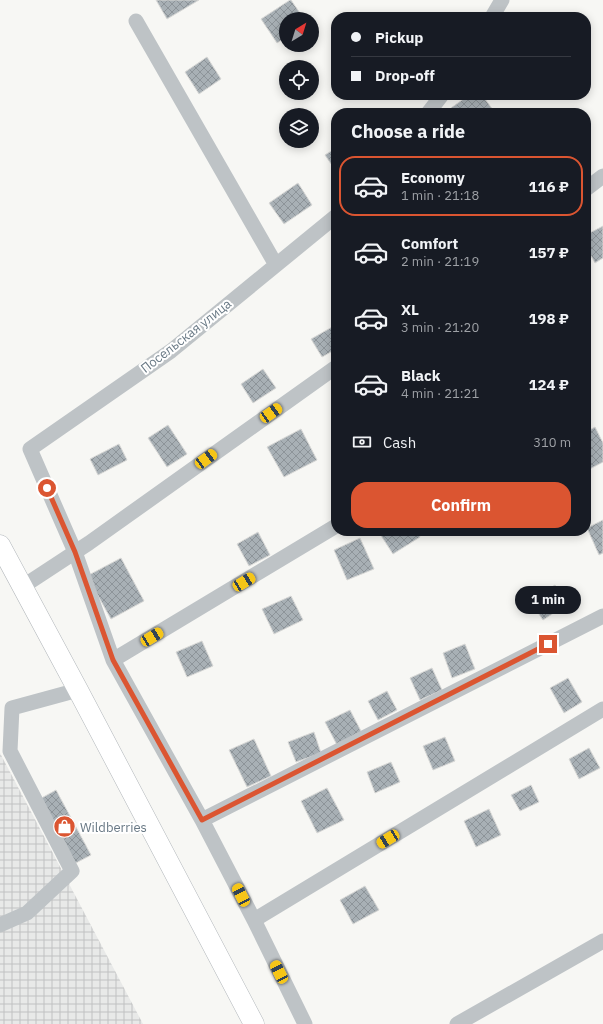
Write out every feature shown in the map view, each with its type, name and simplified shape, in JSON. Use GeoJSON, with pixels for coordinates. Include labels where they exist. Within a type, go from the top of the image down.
{"type":"FeatureCollection","features":[{"type":"Feature","properties":{"kind":"main road"},"geometry":{"type":"LineString","coordinates":[[0,545],[254,1024]]}},
{"type":"Feature","properties":{"kind":"street"},"geometry":{"type":"LineString","coordinates":[[495,12],[502,0]]}},
{"type":"Feature","properties":{"kind":"street"},"geometry":{"type":"LineString","coordinates":[[136,21],[276,264]]}},
{"type":"Feature","properties":{"kind":"street"},"geometry":{"type":"LineString","coordinates":[[432,108],[438,100]]}},
{"type":"Feature","properties":{"kind":"street"},"geometry":{"type":"LineString","coordinates":[[591,185],[603,176]]}},
{"type":"Feature","properties":{"kind":"street","name":"Посельская улица"},"geometry":{"type":"LineString","coordinates":[[75,552],[30,449],[171,351],[331,220]]}},
{"type":"Feature","properties":{"kind":"street"},"geometry":{"type":"LineString","coordinates":[[22,587],[75,552],[331,371]]}},
{"type":"Feature","properties":{"kind":"street"},"geometry":{"type":"LineString","coordinates":[[113,660],[331,529]]}},
{"type":"Feature","properties":{"kind":"street"},"geometry":{"type":"LineString","coordinates":[[75,552],[113,660],[202,820],[254,920],[305,1024]]}},
{"type":"Feature","properties":{"kind":"street"},"geometry":{"type":"LineString","coordinates":[[202,820],[603,616]]}},
{"type":"Feature","properties":{"kind":"street"},"geometry":{"type":"LineString","coordinates":[[0,925],[27,913],[72,871],[5,754],[12,708],[78,690]]}},
{"type":"Feature","properties":{"kind":"street"},"geometry":{"type":"LineString","coordinates":[[254,920],[603,709]]}},
{"type":"Feature","properties":{"kind":"street"},"geometry":{"type":"LineString","coordinates":[[457,1024],[603,941]]}},
{"type":"Feature","properties":{"kind":"shaded area"},"geometry":{"type":"Polygon","coordinates":[[[0,753],[143,1024],[0,1024],[0,753]]]}},
{"type":"Feature","properties":{"kind":"building"},"geometry":{"type":"Polygon","coordinates":[[[156,0],[199,0],[167,19],[156,0]]]}},
{"type":"Feature","properties":{"kind":"building"},"geometry":{"type":"Polygon","coordinates":[[[290,0],[299,12],[279,12],[279,42],[277,43],[261,19],[290,0]]]}},
{"type":"Feature","properties":{"kind":"building"},"geometry":{"type":"Polygon","coordinates":[[[207,57],[221,79],[199,94],[185,72],[207,57]]]}},
{"type":"Feature","properties":{"kind":"building"},"geometry":{"type":"Polygon","coordinates":[[[462,100],[486,100],[492,108],[451,108],[462,100]]]}},
{"type":"Feature","properties":{"kind":"building"},"geometry":{"type":"Polygon","coordinates":[[[331,151],[331,164],[325,155],[331,151]]]}},
{"type":"Feature","properties":{"kind":"building"},"geometry":{"type":"Polygon","coordinates":[[[298,183],[312,205],[284,224],[269,203],[298,183]]]}},
{"type":"Feature","properties":{"kind":"building"},"geometry":{"type":"Polygon","coordinates":[[[603,226],[603,258],[595,263],[591,256],[591,232],[603,226]]]}},
{"type":"Feature","properties":{"kind":"building"},"geometry":{"type":"Polygon","coordinates":[[[331,328],[331,352],[322,357],[311,339],[331,328]]]}},
{"type":"Feature","properties":{"kind":"building"},"geometry":{"type":"Polygon","coordinates":[[[263,369],[276,388],[253,403],[241,384],[263,369]]]}},
{"type":"Feature","properties":{"kind":"building"},"geometry":{"type":"Polygon","coordinates":[[[168,425],[187,454],[167,467],[148,438],[168,425]]]}},
{"type":"Feature","properties":{"kind":"building"},"geometry":{"type":"Polygon","coordinates":[[[595,427],[603,443],[603,462],[591,468],[591,429],[595,427]]]}},
{"type":"Feature","properties":{"kind":"building"},"geometry":{"type":"Polygon","coordinates":[[[301,429],[317,460],[284,477],[267,447],[301,429]]]}},
{"type":"Feature","properties":{"kind":"building"},"geometry":{"type":"Polygon","coordinates":[[[119,444],[127,460],[98,475],[90,459],[119,444]]]}},
{"type":"Feature","properties":{"kind":"building"},"geometry":{"type":"Polygon","coordinates":[[[603,520],[603,553],[599,555],[591,536],[591,526],[603,520]]]}},
{"type":"Feature","properties":{"kind":"building"},"geometry":{"type":"Polygon","coordinates":[[[258,532],[270,555],[249,566],[237,544],[258,532]]]}},
{"type":"Feature","properties":{"kind":"building"},"geometry":{"type":"Polygon","coordinates":[[[381,536],[420,536],[420,537],[393,554],[381,536]]]}},
{"type":"Feature","properties":{"kind":"building"},"geometry":{"type":"Polygon","coordinates":[[[360,538],[374,569],[347,580],[334,550],[360,538]]]}},
{"type":"Feature","properties":{"kind":"building"},"geometry":{"type":"Polygon","coordinates":[[[121,558],[144,601],[111,619],[87,576],[121,558]]]}},
{"type":"Feature","properties":{"kind":"building"},"geometry":{"type":"Polygon","coordinates":[[[555,585],[567,604],[543,620],[530,601],[555,585]]]}},
{"type":"Feature","properties":{"kind":"building"},"geometry":{"type":"Polygon","coordinates":[[[291,596],[303,620],[274,634],[262,609],[291,596]]]}},
{"type":"Feature","properties":{"kind":"building"},"geometry":{"type":"Polygon","coordinates":[[[202,641],[213,666],[187,677],[176,652],[202,641]]]}},
{"type":"Feature","properties":{"kind":"building"},"geometry":{"type":"Polygon","coordinates":[[[465,644],[475,669],[452,678],[443,653],[465,644]]]}},
{"type":"Feature","properties":{"kind":"building"},"geometry":{"type":"Polygon","coordinates":[[[432,668],[442,690],[420,700],[410,678],[432,668]]]}},
{"type":"Feature","properties":{"kind":"building"},"geometry":{"type":"Polygon","coordinates":[[[568,678],[582,702],[564,713],[550,688],[568,678]]]}},
{"type":"Feature","properties":{"kind":"building"},"geometry":{"type":"Polygon","coordinates":[[[387,691],[397,710],[378,720],[368,701],[387,691]]]}},
{"type":"Feature","properties":{"kind":"building"},"geometry":{"type":"Polygon","coordinates":[[[350,710],[362,733],[337,745],[325,722],[350,710]]]}},
{"type":"Feature","properties":{"kind":"building"},"geometry":{"type":"Polygon","coordinates":[[[314,732],[321,753],[296,762],[288,742],[314,732]]]}},
{"type":"Feature","properties":{"kind":"building"},"geometry":{"type":"Polygon","coordinates":[[[445,737],[455,761],[433,770],[423,746],[445,737]]]}},
{"type":"Feature","properties":{"kind":"building"},"geometry":{"type":"Polygon","coordinates":[[[254,739],[271,776],[247,787],[229,750],[254,739]]]}},
{"type":"Feature","properties":{"kind":"building"},"geometry":{"type":"Polygon","coordinates":[[[589,748],[600,768],[579,779],[569,759],[589,748]]]}},
{"type":"Feature","properties":{"kind":"building"},"geometry":{"type":"Polygon","coordinates":[[[391,762],[400,782],[375,793],[367,772],[391,762]]]}},
{"type":"Feature","properties":{"kind":"building"},"geometry":{"type":"Polygon","coordinates":[[[531,785],[539,802],[520,811],[511,795],[531,785]]]}},
{"type":"Feature","properties":{"kind":"building"},"geometry":{"type":"Polygon","coordinates":[[[327,788],[344,820],[317,833],[301,801],[327,788]]]}},
{"type":"Feature","properties":{"kind":"building"},"geometry":{"type":"Polygon","coordinates":[[[56,790],[91,855],[72,865],[38,800],[56,790]]]}},
{"type":"Feature","properties":{"kind":"building"},"geometry":{"type":"Polygon","coordinates":[[[489,809],[501,835],[476,847],[464,821],[489,809]]]}},
{"type":"Feature","properties":{"kind":"building"},"geometry":{"type":"Polygon","coordinates":[[[365,886],[379,910],[353,924],[340,900],[365,886]]]}},
{"type":"Feature","properties":{"kind":"place","name":"Wildberries"},"geometry":{"type":"Point","coordinates":[64,827]}},
{"type":"Feature","properties":{"kind":"route"},"geometry":{"type":"LineString","coordinates":[[47,488],[75,552],[113,660],[202,820],[548,644]]}}]}
